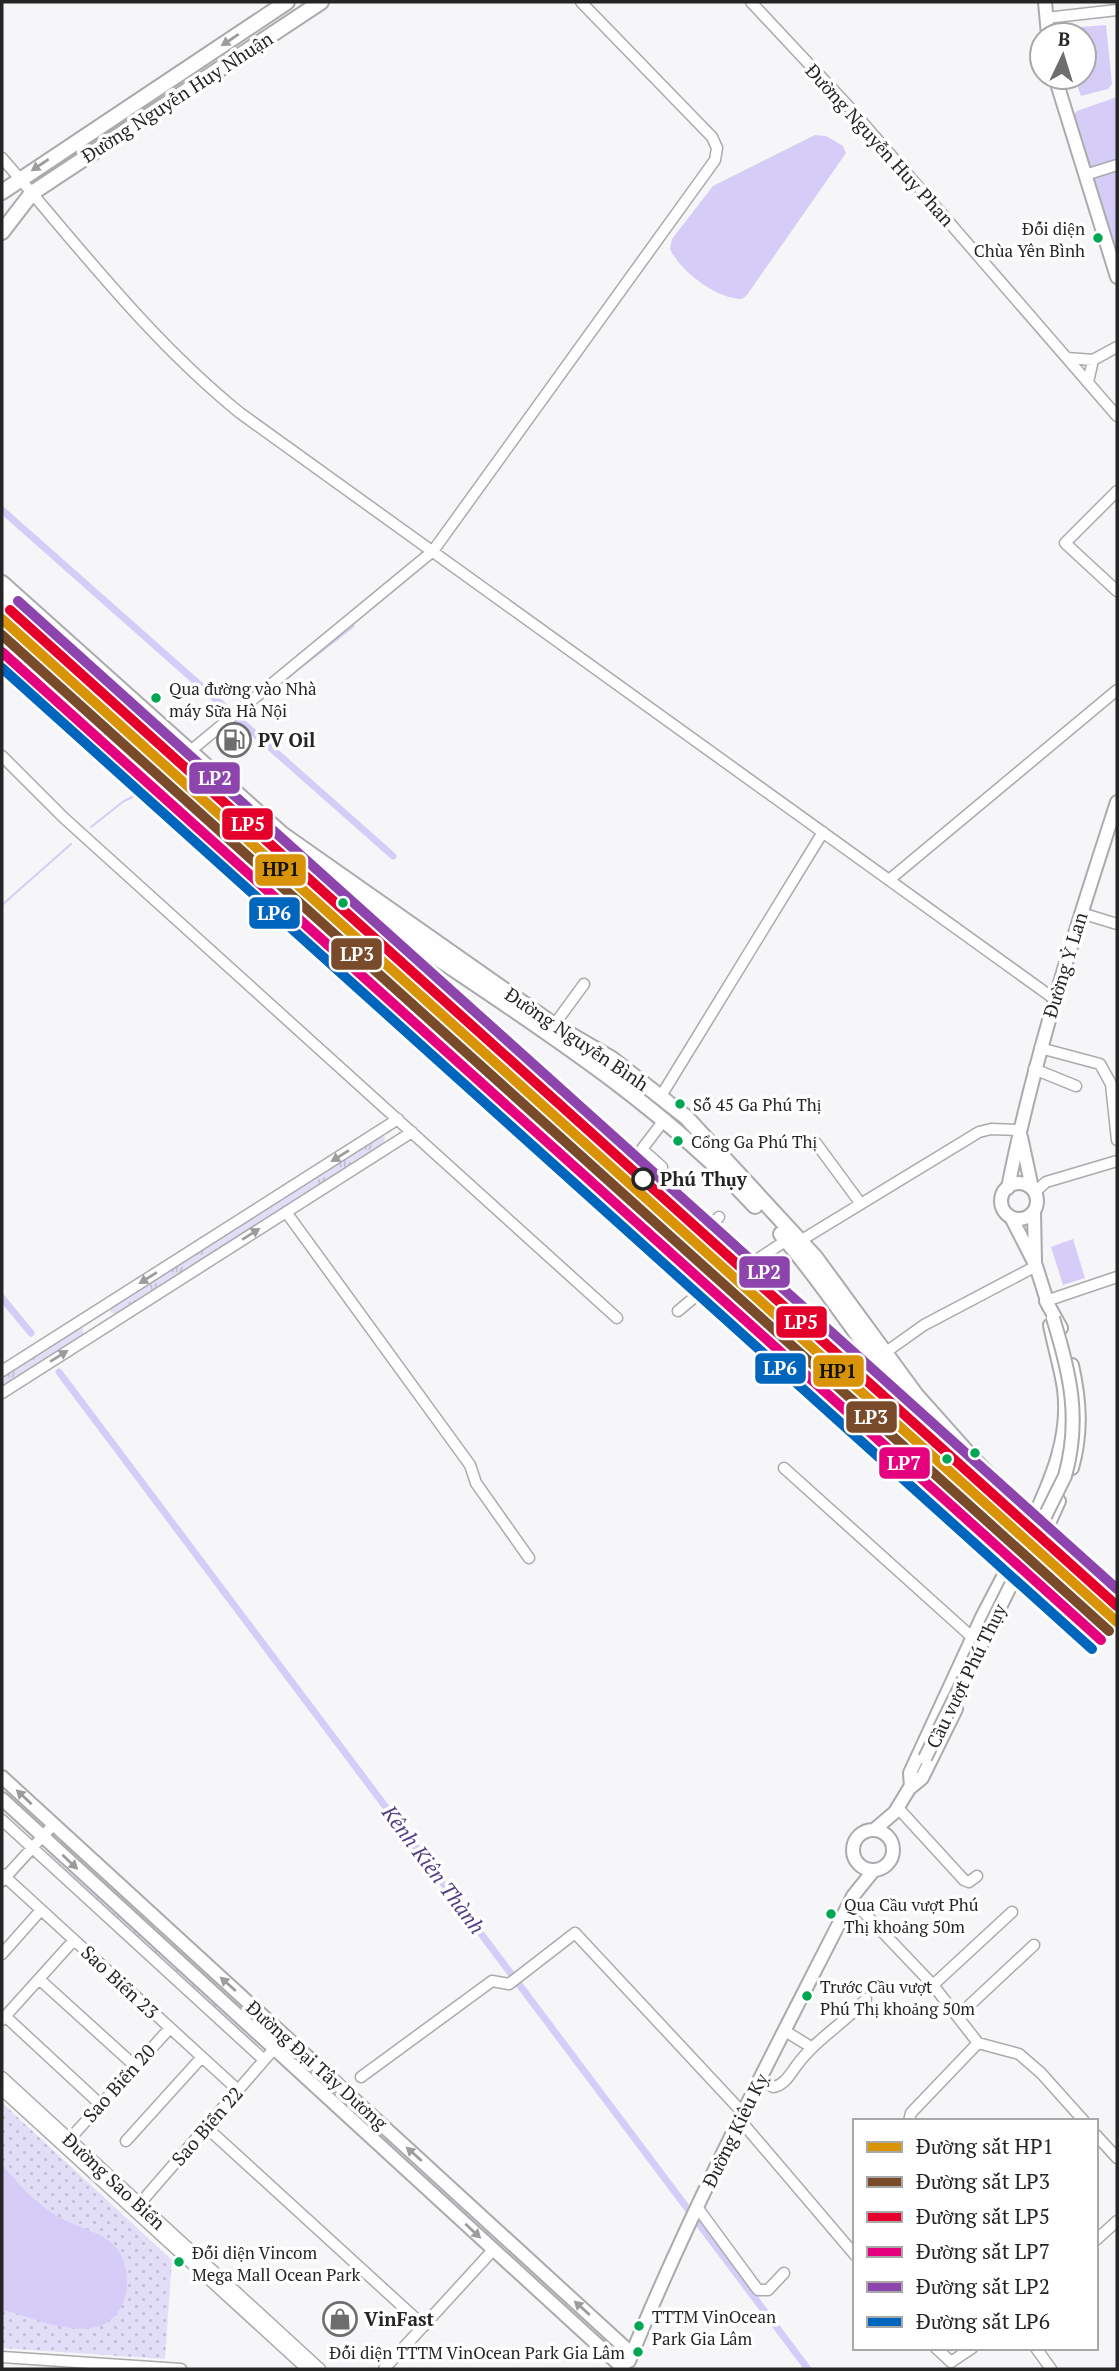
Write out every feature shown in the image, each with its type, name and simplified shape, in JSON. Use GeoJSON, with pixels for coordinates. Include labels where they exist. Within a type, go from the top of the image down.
{"type":"FeatureCollection","features":[{"type":"Feature","properties":{"kind":"highway","name":"Đường Nguyễn Huy Nhuận"},"geometry":{"type":"LineString","coordinates":[[2,192],[287,2]]}},
{"type":"Feature","properties":{"kind":"highway","name":"Đường Nguyễn Huy Nhuận"},"geometry":{"type":"LineString","coordinates":[[2,232],[32,193],[321,2]]}},
{"type":"Feature","properties":{"kind":"highway"},"geometry":{"type":"LineString","coordinates":[[271,12],[282,28]]}},
{"type":"Feature","properties":{"kind":"highway","name":"Đường Nguyễn Bình"},"geometry":{"type":"LineString","coordinates":[[2,583],[293,842],[554,1025],[612,1059],[686,1117],[793,1240],[886,1352],[916,1395],[973,1460],[1031,1524],[1117,1607]]}},
{"type":"Feature","properties":{"kind":"highway","name":"Đường Nguyễn Bình"},"geometry":{"type":"LineString","coordinates":[[2,601],[178,763],[340,891],[603,1071],[704,1153],[793,1240],[902,1392],[964,1466],[1031,1524]]}},
{"type":"Feature","properties":{"kind":"highway"},"geometry":{"type":"LineString","coordinates":[[178,763],[189,752]]}},
{"type":"Feature","properties":{"kind":"highway","name":"Đường Nguyễn Bình"},"geometry":{"type":"LineString","coordinates":[[1043,1536],[1117,1593]]}},
{"type":"Feature","properties":{"kind":"main road"},"geometry":{"type":"LineString","coordinates":[[1045,2],[1050,21]]}},
{"type":"Feature","properties":{"kind":"main road"},"geometry":{"type":"LineString","coordinates":[[1060,91],[1117,277]]}},
{"type":"Feature","properties":{"kind":"main road","name":"Đường Ỷ Lan"},"geometry":{"type":"LineString","coordinates":[[1008,1188],[1019,1130],[1053,998],[1117,802]]}},
{"type":"Feature","properties":{"kind":"main road","name":"Đường Ỷ Lan"},"geometry":{"type":"LineString","coordinates":[[1019,1130],[1033,1190]]}},
{"type":"Feature","properties":{"kind":"main road"},"geometry":{"type":"LineString","coordinates":[[911,1787],[910,1773],[1055,1472],[1064,1420],[1064,1389],[1036,1266],[1001,1203],[1008,1188],[1020,1183],[1033,1190],[1037,1204],[1034,1212],[1036,1266]]}},
{"type":"Feature","properties":{"kind":"main road"},"geometry":{"type":"LineString","coordinates":[[1011,1217],[1023,1219],[1034,1212]]}},
{"type":"Feature","properties":{"kind":"main road"},"geometry":{"type":"LineString","coordinates":[[897,1810],[891,1840],[892,1858],[885,1867],[874,1870],[857,1862],[853,1855],[856,1841],[897,1810],[911,1787],[922,1778],[1067,1484],[1079,1443],[1077,1388],[1055,1312],[1046,1301]]}},
{"type":"Feature","properties":{"kind":"main road","name":"Cầu vượt Phú Thụy"},"geometry":{"type":"LineString","coordinates":[[911,1787],[1065,1476],[1074,1437],[1073,1392],[1046,1301]]}},
{"type":"Feature","properties":{"kind":"main road","name":"Đường Đại Tây Dương"},"geometry":{"type":"LineString","coordinates":[[2,1777],[632,2354]]}},
{"type":"Feature","properties":{"kind":"main road","name":"Đường Đại Tây Dương"},"geometry":{"type":"LineString","coordinates":[[2,1799],[625,2369]]}},
{"type":"Feature","properties":{"kind":"main road"},"geometry":{"type":"LineString","coordinates":[[874,1830],[891,1840]]}},
{"type":"Feature","properties":{"kind":"main road","name":"Đường Kiêu Kỵ"},"geometry":{"type":"LineString","coordinates":[[853,1898],[857,1862]]}},
{"type":"Feature","properties":{"kind":"main road","name":"Đường Kiêu Kỵ"},"geometry":{"type":"LineString","coordinates":[[625,2369],[688,2223],[760,2078],[853,1898],[874,1870]]}},
{"type":"Feature","properties":{"kind":"street"},"geometry":{"type":"LineString","coordinates":[[189,752],[433,551],[715,160],[717,148],[712,137],[581,2]]}},
{"type":"Feature","properties":{"kind":"street","name":"Đường Nguyễn Huy Phan"},"geometry":{"type":"LineString","coordinates":[[751,2],[850,108],[1117,416]]}},
{"type":"Feature","properties":{"kind":"street"},"geometry":{"type":"LineString","coordinates":[[1051,17],[1115,10]]}},
{"type":"Feature","properties":{"kind":"street"},"geometry":{"type":"LineString","coordinates":[[2,158],[156,337],[199,380],[1053,998]]}},
{"type":"Feature","properties":{"kind":"street"},"geometry":{"type":"LineString","coordinates":[[1087,175],[1117,165]]}},
{"type":"Feature","properties":{"kind":"street"},"geometry":{"type":"LineString","coordinates":[[1067,358],[1093,360],[1117,346]]}},
{"type":"Feature","properties":{"kind":"street"},"geometry":{"type":"LineString","coordinates":[[1088,382],[1093,360]]}},
{"type":"Feature","properties":{"kind":"street"},"geometry":{"type":"LineString","coordinates":[[1117,491],[1065,543],[1117,591]]}},
{"type":"Feature","properties":{"kind":"street"},"geometry":{"type":"LineString","coordinates":[[889,880],[1117,690]]}},
{"type":"Feature","properties":{"kind":"street"},"geometry":{"type":"LineString","coordinates":[[2,756],[54,809],[617,1318]]}},
{"type":"Feature","properties":{"kind":"street"},"geometry":{"type":"LineString","coordinates":[[661,1097],[823,832]]}},
{"type":"Feature","properties":{"kind":"street"},"geometry":{"type":"LineString","coordinates":[[1081,913],[1117,924]]}},
{"type":"Feature","properties":{"kind":"street"},"geometry":{"type":"LineString","coordinates":[[554,1025],[584,984]]}},
{"type":"Feature","properties":{"kind":"street"},"geometry":{"type":"LineString","coordinates":[[1040,1048],[1100,1064],[1111,1084],[1117,1140]]}},
{"type":"Feature","properties":{"kind":"street"},"geometry":{"type":"LineString","coordinates":[[1034,1069],[1076,1086]]}},
{"type":"Feature","properties":{"kind":"street"},"geometry":{"type":"LineString","coordinates":[[2,1371],[398,1119]]}},
{"type":"Feature","properties":{"kind":"street"},"geometry":{"type":"LineString","coordinates":[[665,1119],[642,1149],[662,1167],[660,1174],[669,1183]]}},
{"type":"Feature","properties":{"kind":"street"},"geometry":{"type":"LineString","coordinates":[[719,1217],[704,1229],[701,1235],[737,1269],[744,1268],[861,1204],[979,1132],[991,1129],[1019,1130]]}},
{"type":"Feature","properties":{"kind":"street"},"geometry":{"type":"LineString","coordinates":[[2,1393],[412,1132]]}},
{"type":"Feature","properties":{"kind":"street"},"geometry":{"type":"LineString","coordinates":[[816,1143],[861,1204]]}},
{"type":"Feature","properties":{"kind":"street"},"geometry":{"type":"LineString","coordinates":[[1033,1190],[1046,1182],[1117,1161]]}},
{"type":"Feature","properties":{"kind":"street"},"geometry":{"type":"LineString","coordinates":[[286,1212],[470,1465],[476,1483],[529,1558]]}},
{"type":"Feature","properties":{"kind":"street"},"geometry":{"type":"LineString","coordinates":[[886,1352],[925,1325],[1036,1266]]}},
{"type":"Feature","properties":{"kind":"street"},"geometry":{"type":"LineString","coordinates":[[1046,1301],[1117,1277]]}},
{"type":"Feature","properties":{"kind":"street"},"geometry":{"type":"LineString","coordinates":[[678,1311],[696,1296],[704,1295],[851,1424],[881,1409],[902,1392]]}},
{"type":"Feature","properties":{"kind":"street"},"geometry":{"type":"LineString","coordinates":[[92,1313],[103,1329]]}},
{"type":"Feature","properties":{"kind":"street"},"geometry":{"type":"LineString","coordinates":[[784,1468],[973,1638]]}},
{"type":"Feature","properties":{"kind":"street"},"geometry":{"type":"LineString","coordinates":[[897,1810],[964,1880],[970,1882],[977,1876]]}},
{"type":"Feature","properties":{"kind":"street"},"geometry":{"type":"LineString","coordinates":[[2,1821],[264,2060]]}},
{"type":"Feature","properties":{"kind":"street"},"geometry":{"type":"LineString","coordinates":[[3,1878],[54,1824]]}},
{"type":"Feature","properties":{"kind":"street","name":"Sao Biển 23"},"geometry":{"type":"LineString","coordinates":[[3,1878],[238,2090]]}},
{"type":"Feature","properties":{"kind":"street"},"geometry":{"type":"LineString","coordinates":[[853,1898],[959,2015],[978,2043],[1019,2054],[1041,2073],[1082,2119]]}},
{"type":"Feature","properties":{"kind":"street"},"geometry":{"type":"LineString","coordinates":[[2,1954],[41,1910]]}},
{"type":"Feature","properties":{"kind":"street"},"geometry":{"type":"LineString","coordinates":[[933,1985],[1012,1912]]}},
{"type":"Feature","properties":{"kind":"street"},"geometry":{"type":"LineString","coordinates":[[361,2077],[492,1981],[512,1982],[573,1933],[741,2117],[853,2253]]}},
{"type":"Feature","properties":{"kind":"street"},"geometry":{"type":"LineString","coordinates":[[74,1940],[3,2018],[100,2104]]}},
{"type":"Feature","properties":{"kind":"street"},"geometry":{"type":"LineString","coordinates":[[959,2015],[1034,1945]]}},
{"type":"Feature","properties":{"kind":"street"},"geometry":{"type":"LineString","coordinates":[[39,1979],[135,2066]]}},
{"type":"Feature","properties":{"kind":"street"},"geometry":{"type":"LineString","coordinates":[[760,2078],[773,2087],[782,2084],[811,2047],[847,2019],[866,1999]]}},
{"type":"Feature","properties":{"kind":"street","name":"Sao Biển 20"},"geometry":{"type":"LineString","coordinates":[[66,2142],[170,2028]]}},
{"type":"Feature","properties":{"kind":"street"},"geometry":{"type":"LineString","coordinates":[[785,2031],[811,2047]]}},
{"type":"Feature","properties":{"kind":"street","name":"Sao Biển 22"},"geometry":{"type":"LineString","coordinates":[[136,2207],[285,2036]]}},
{"type":"Feature","properties":{"kind":"street"},"geometry":{"type":"LineString","coordinates":[[910,2119],[911,2113],[978,2043]]}},
{"type":"Feature","properties":{"kind":"street"},"geometry":{"type":"LineString","coordinates":[[126,2141],[202,2057]]}},
{"type":"Feature","properties":{"kind":"street","name":"Đường Sao Biển"},"geometry":{"type":"LineString","coordinates":[[2,2077],[66,2142],[304,2366],[320,2369]]}},
{"type":"Feature","properties":{"kind":"street","name":"Đường Sao Biển"},"geometry":{"type":"LineString","coordinates":[[2,2090],[66,2142]]}},
{"type":"Feature","properties":{"kind":"street"},"geometry":{"type":"LineString","coordinates":[[206,2127],[424,2326]]}},
{"type":"Feature","properties":{"kind":"street"},"geometry":{"type":"LineString","coordinates":[[1098,2136],[1117,2158]]}},
{"type":"Feature","properties":{"kind":"street"},"geometry":{"type":"LineString","coordinates":[[696,2209],[759,2291],[768,2290],[784,2273]]}},
{"type":"Feature","properties":{"kind":"street"},"geometry":{"type":"LineString","coordinates":[[1098,2238],[1117,2221]]}},
{"type":"Feature","properties":{"kind":"street"},"geometry":{"type":"LineString","coordinates":[[384,2369],[494,2250]]}},
{"type":"Feature","properties":{"kind":"street"},"geometry":{"type":"LineString","coordinates":[[938,2350],[947,2361],[954,2362],[969,2350]]}},
{"type":"Feature","properties":{"kind":"street"},"geometry":{"type":"LineString","coordinates":[[1037,2350],[1051,2369]]}},
{"type":"Feature","properties":{"kind":"street"},"geometry":{"type":"LineString","coordinates":[[2,2357],[93,2366],[181,2369]]}},
{"type":"Feature","properties":{"kind":"green space"},"geometry":{"type":"Polygon","coordinates":[[[385,1136],[384,1144],[116,1314],[110,1312],[112,1307],[385,1136]]]}},
{"type":"Feature","properties":{"kind":"green space"},"geometry":{"type":"Polygon","coordinates":[[[78,1328],[83,1328],[83,1335],[2,1387],[2,1377],[78,1328]]]}},
{"type":"Feature","properties":{"kind":"green space"},"geometry":{"type":"Polygon","coordinates":[[[61,1839],[270,2030],[270,2033],[267,2034],[58,1844],[61,1839]]]}},
{"type":"Feature","properties":{"kind":"green space"},"geometry":{"type":"Polygon","coordinates":[[[49,1853],[258,2041],[258,2046],[48,1857],[49,1853]]]}},
{"type":"Feature","properties":{"kind":"green space"},"geometry":{"type":"Polygon","coordinates":[[[294,2052],[610,2340],[611,2346],[290,2055],[294,2052]]]}},
{"type":"Feature","properties":{"kind":"green space"},"geometry":{"type":"Polygon","coordinates":[[[2,2103],[172,2260],[165,2359],[2,2348],[2,2103]]]}},
{"type":"Feature","properties":{"kind":"shaded area"},"geometry":{"type":"Polygon","coordinates":[[[1106,25],[1112,84],[1108,89],[1081,96],[1079,91],[1098,91],[1098,26],[1106,25]]]}},
{"type":"Feature","properties":{"kind":"shaded area"},"geometry":{"type":"Polygon","coordinates":[[[1117,97],[1116,253],[1071,118],[1077,111],[1117,97]]]}},
{"type":"Feature","properties":{"kind":"shaded area"},"geometry":{"type":"Polygon","coordinates":[[[815,135],[826,136],[843,146],[846,153],[747,295],[742,299],[722,294],[701,283],[682,267],[670,249],[672,239],[713,186],[815,135]]]}},
{"type":"Feature","properties":{"kind":"shaded area"},"geometry":{"type":"Polygon","coordinates":[[[1073,1239],[1085,1278],[1063,1285],[1051,1247],[1073,1239]]]}},
{"type":"Feature","properties":{"kind":"shaded area"},"geometry":{"type":"Polygon","coordinates":[[[2,2164],[24,2190],[44,2207],[62,2219],[107,2239],[116,2247],[126,2271],[127,2286],[123,2303],[111,2320],[97,2327],[82,2329],[2,2310],[2,2164]]]}},
{"type":"Feature","properties":{"kind":"waterway"},"geometry":{"type":"LineString","coordinates":[[2,510],[393,856]]}},
{"type":"Feature","properties":{"kind":"waterway"},"geometry":{"type":"LineString","coordinates":[[263,697],[354,626]]}},
{"type":"Feature","properties":{"kind":"waterway"},"geometry":{"type":"LineString","coordinates":[[91,827],[124,801],[164,782]]}},
{"type":"Feature","properties":{"kind":"waterway"},"geometry":{"type":"LineString","coordinates":[[2,905],[71,844]]}},
{"type":"Feature","properties":{"kind":"waterway","name":"Kênh Kiên Thành"},"geometry":{"type":"LineString","coordinates":[[2,1298],[31,1333]]}},
{"type":"Feature","properties":{"kind":"waterway","name":"Kênh Kiên Thành"},"geometry":{"type":"LineString","coordinates":[[59,1372],[808,2369]]}},
{"type":"Feature","properties":{"kind":"rail line","name":"LP2"},"geometry":{"type":"LineString","coordinates":[[18,601],[1117,1589]]}},
{"type":"Feature","properties":{"kind":"rail line","name":"LP5"},"geometry":{"type":"LineString","coordinates":[[10,610],[1117,1606]]}},
{"type":"Feature","properties":{"kind":"rail line","name":"HP1"},"geometry":{"type":"LineString","coordinates":[[2,619],[1117,1622]]}},
{"type":"Feature","properties":{"kind":"rail line","name":"LP3"},"geometry":{"type":"LineString","coordinates":[[2,635],[1109,1631]]}},
{"type":"Feature","properties":{"kind":"rail line","name":"LP7"},"geometry":{"type":"LineString","coordinates":[[2,652],[1101,1640]]}},
{"type":"Feature","properties":{"kind":"rail line","name":"LP6"},"geometry":{"type":"LineString","coordinates":[[2,668],[1092,1649]]}},
{"type":"Feature","properties":{"kind":"place","name":"Đối diện Chùa Yên Bình"},"geometry":{"type":"Point","coordinates":[1098,238]}},
{"type":"Feature","properties":{"kind":"place","name":"Qua đường vào Nhà máy Sữa Hà Nội"},"geometry":{"type":"Point","coordinates":[156,698]}},
{"type":"Feature","properties":{"kind":"place","name":"PV Oil"},"geometry":{"type":"Point","coordinates":[234,740]}},
{"type":"Feature","properties":{"kind":"place","name":"Số 45 Ga Phú Thị"},"geometry":{"type":"Point","coordinates":[680,1104]}},
{"type":"Feature","properties":{"kind":"place","name":"Cổng Ga Phú Thị"},"geometry":{"type":"Point","coordinates":[678,1141]}},
{"type":"Feature","properties":{"kind":"place","name":"Phú Thụy"},"geometry":{"type":"Point","coordinates":[643,1179]}},
{"type":"Feature","properties":{"kind":"place","name":"Qua Cầu vượt Phú Thị khoảng 50m"},"geometry":{"type":"Point","coordinates":[831,1914]}},
{"type":"Feature","properties":{"kind":"place","name":"Trước Cầu vượt Phú Thị khoảng 50m"},"geometry":{"type":"Point","coordinates":[807,1996]}},
{"type":"Feature","properties":{"kind":"place","name":"Đối diện Vincom Mega Mall Ocean Park"},"geometry":{"type":"Point","coordinates":[179,2262]}},
{"type":"Feature","properties":{"kind":"place","name":"VinFast"},"geometry":{"type":"Point","coordinates":[340,2319]}},
{"type":"Feature","properties":{"kind":"place","name":"TTTM VinOcean Park Gia Lâm"},"geometry":{"type":"Point","coordinates":[639,2326]}},
{"type":"Feature","properties":{"kind":"place","name":"Đối diện TTTM VinOcean Park Gia Lâm"},"geometry":{"type":"Point","coordinates":[638,2352]}}]}
